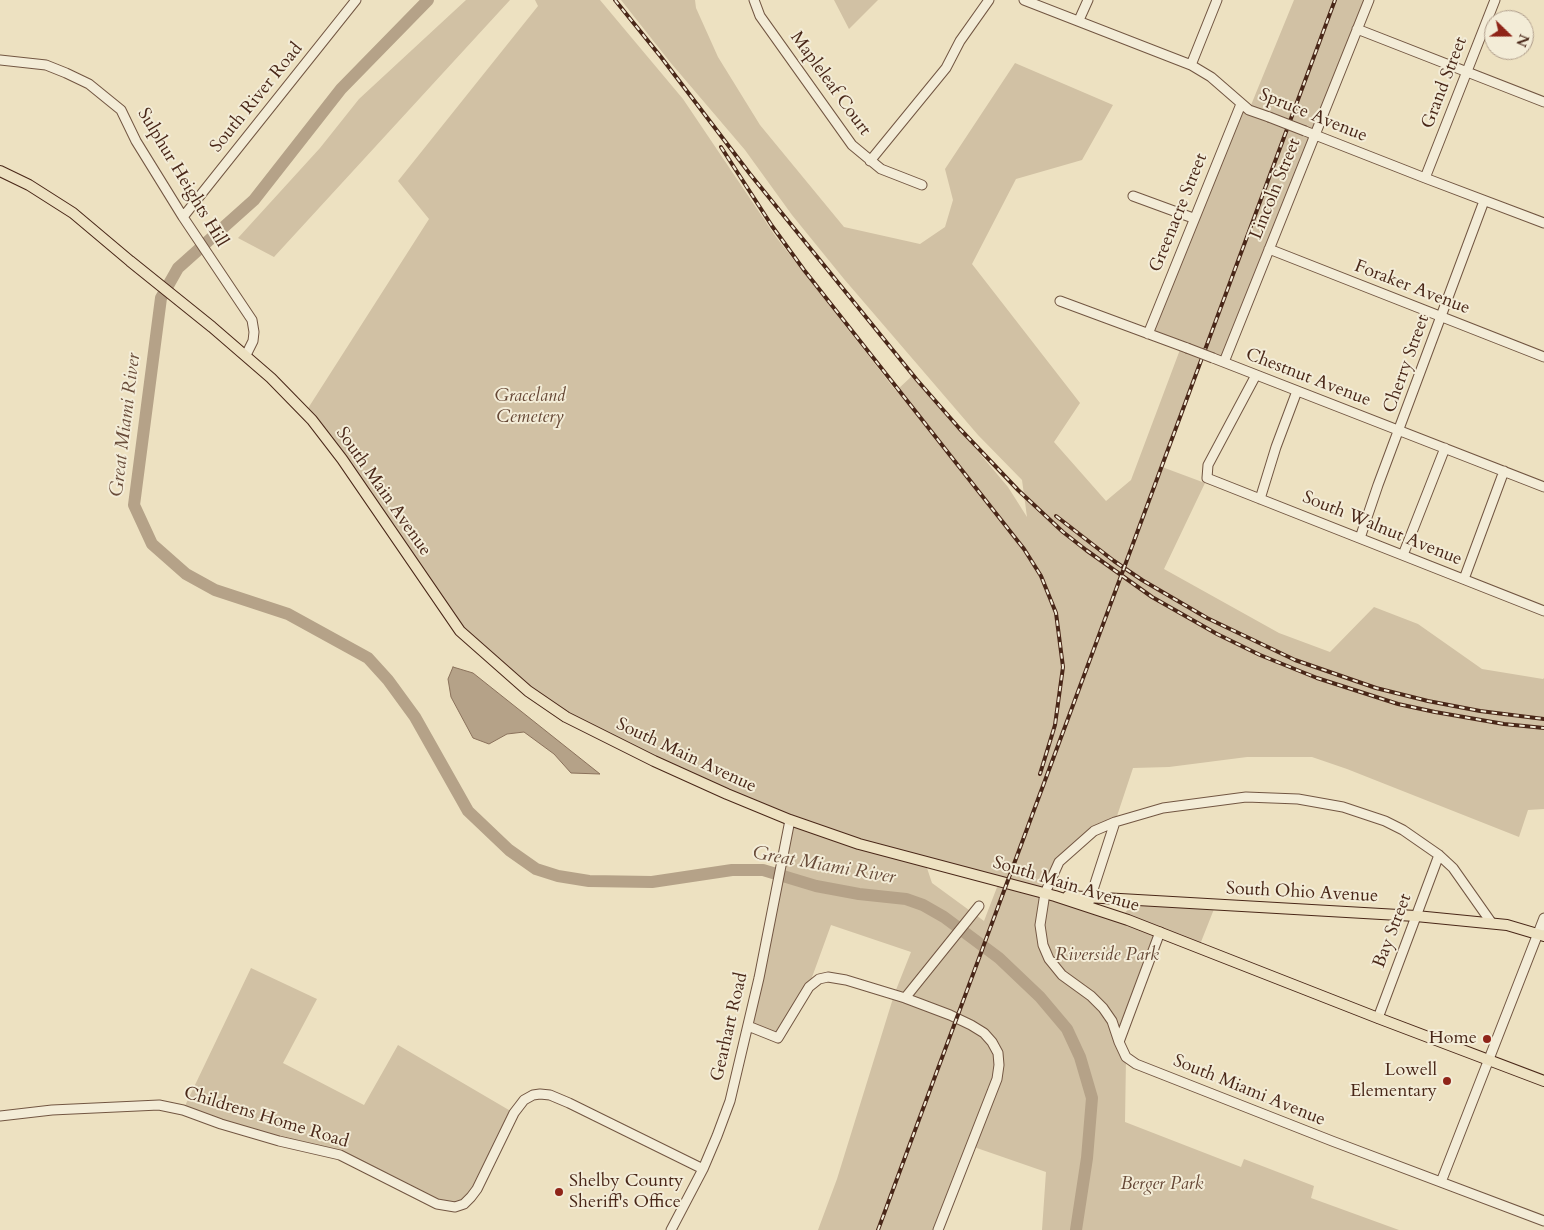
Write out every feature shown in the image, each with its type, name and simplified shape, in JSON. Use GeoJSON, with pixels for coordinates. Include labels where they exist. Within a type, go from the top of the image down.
{"type":"FeatureCollection","features":[{"type":"Feature","properties":{"kind":"main road","name":"South Main Avenue"},"geometry":{"type":"LineString","coordinates":[[0,171],[29,185],[73,213],[246,355],[271,378],[308,417],[342,459],[460,631],[528,691],[566,717],[727,794],[790,820],[859,844],[1055,896],[1089,902],[1378,1018],[1544,1081]]}},
{"type":"Feature","properties":{"kind":"main road","name":"South Ohio Avenue"},"geometry":{"type":"LineString","coordinates":[[1089,902],[1416,916],[1491,922],[1522,928],[1541,935]]}},
{"type":"Feature","properties":{"kind":"street","name":"South River Road"},"geometry":{"type":"LineString","coordinates":[[183,216],[356,0]]}},
{"type":"Feature","properties":{"kind":"street","name":"Mapleleaf Court"},"geometry":{"type":"LineString","coordinates":[[754,0],[760,16],[852,145],[881,169],[922,185]]}},
{"type":"Feature","properties":{"kind":"street"},"geometry":{"type":"LineString","coordinates":[[870,161],[946,68],[960,41],[990,0]]}},
{"type":"Feature","properties":{"kind":"street","name":"Spruce Avenue"},"geometry":{"type":"LineString","coordinates":[[1024,0],[1191,65],[1211,77],[1249,110],[1544,223]]}},
{"type":"Feature","properties":{"kind":"street"},"geometry":{"type":"LineString","coordinates":[[1079,20],[1088,0]]}},
{"type":"Feature","properties":{"kind":"street"},"geometry":{"type":"LineString","coordinates":[[1191,65],[1217,0]]}},
{"type":"Feature","properties":{"kind":"street","name":"Lincoln Street"},"geometry":{"type":"LineString","coordinates":[[1224,362],[1369,0]]}},
{"type":"Feature","properties":{"kind":"street","name":"Grand Street"},"geometry":{"type":"LineString","coordinates":[[1425,178],[1495,0]]}},
{"type":"Feature","properties":{"kind":"street"},"geometry":{"type":"LineString","coordinates":[[1357,29],[1544,102]]}},
{"type":"Feature","properties":{"kind":"street","name":"Sulphur Heights Hill"},"geometry":{"type":"LineString","coordinates":[[0,60],[46,65],[66,73],[90,84],[121,110],[136,140],[183,216],[252,320],[253,341],[246,355]]}},
{"type":"Feature","properties":{"kind":"street","name":"Greenacre Street"},"geometry":{"type":"LineString","coordinates":[[1148,334],[1193,218],[1241,104]]}},
{"type":"Feature","properties":{"kind":"street"},"geometry":{"type":"LineString","coordinates":[[1133,196],[1193,218]]}},
{"type":"Feature","properties":{"kind":"street","name":"Cherry Street"},"geometry":{"type":"LineString","coordinates":[[1360,538],[1484,201]]}},
{"type":"Feature","properties":{"kind":"street","name":"Foraker Avenue"},"geometry":{"type":"LineString","coordinates":[[1269,249],[1544,357]]}},
{"type":"Feature","properties":{"kind":"street","name":"Chestnut Avenue"},"geometry":{"type":"LineString","coordinates":[[1060,301],[1224,362],[1544,486]]}},
{"type":"Feature","properties":{"kind":"street","name":"South Walnut Avenue"},"geometry":{"type":"LineString","coordinates":[[1256,375],[1208,465],[1207,478],[1544,611]]}},
{"type":"Feature","properties":{"kind":"street"},"geometry":{"type":"LineString","coordinates":[[1260,499],[1276,447],[1297,391]]}},
{"type":"Feature","properties":{"kind":"street"},"geometry":{"type":"LineString","coordinates":[[1403,555],[1445,448]]}},
{"type":"Feature","properties":{"kind":"street"},"geometry":{"type":"LineString","coordinates":[[1464,579],[1504,471]]}},
{"type":"Feature","properties":{"kind":"street","name":"South Miami Avenue"},"geometry":{"type":"LineString","coordinates":[[1491,922],[1453,868],[1439,854],[1403,830],[1385,821],[1343,807],[1298,799],[1246,797],[1163,808],[1115,822],[1094,831],[1059,862],[1044,893],[1040,925],[1043,945],[1050,959],[1062,974],[1091,996],[1103,1008],[1112,1021],[1126,1057],[1136,1064],[1544,1222]]}},
{"type":"Feature","properties":{"kind":"street","name":"Gearhart Road"},"geometry":{"type":"LineString","coordinates":[[671,1230],[703,1169],[718,1136],[730,1101],[759,978],[790,820]]}},
{"type":"Feature","properties":{"kind":"street"},"geometry":{"type":"LineString","coordinates":[[1089,902],[1115,822]]}},
{"type":"Feature","properties":{"kind":"street","name":"Bay Street"},"geometry":{"type":"LineString","coordinates":[[1378,1018],[1439,854]]}},
{"type":"Feature","properties":{"kind":"street"},"geometry":{"type":"LineString","coordinates":[[905,998],[979,906]]}},
{"type":"Feature","properties":{"kind":"street"},"geometry":{"type":"LineString","coordinates":[[1441,1182],[1541,935],[1544,918]]}},
{"type":"Feature","properties":{"kind":"street"},"geometry":{"type":"LineString","coordinates":[[1119,1042],[1160,932]]}},
{"type":"Feature","properties":{"kind":"street"},"geometry":{"type":"LineString","coordinates":[[748,1026],[778,1038],[809,987],[819,979],[828,977],[846,980],[905,998],[971,1024],[984,1033],[998,1053],[997,1078],[938,1230]]}},
{"type":"Feature","properties":{"kind":"street","name":"Childrens Home Road"},"geometry":{"type":"LineString","coordinates":[[0,1116],[52,1110],[159,1105],[183,1110],[220,1124],[279,1141],[340,1154],[436,1204],[455,1207],[464,1204],[477,1189],[514,1112],[524,1100],[533,1095],[540,1094],[550,1095],[569,1103],[703,1169]]}},
{"type":"Feature","properties":{"kind":"green space"},"geometry":{"type":"Polygon","coordinates":[[[466,0],[510,0],[274,257],[238,238],[320,148],[359,99],[466,0]]]}},
{"type":"Feature","properties":{"kind":"green space"},"geometry":{"type":"Polygon","coordinates":[[[535,0],[600,0],[683,99],[776,237],[896,391],[913,375],[1008,487],[1027,517],[1022,480],[978,435],[844,279],[792,215],[745,150],[670,62],[621,0],[695,0],[696,8],[718,57],[760,125],[844,227],[920,244],[945,227],[953,200],[945,169],[1015,63],[1113,105],[1082,160],[1016,179],[972,264],[1080,403],[1054,442],[1106,501],[1131,480],[1181,347],[1148,334],[1241,104],[1249,110],[1294,0],[1369,0],[1224,362],[1203,355],[1162,467],[1205,483],[1164,569],[1279,633],[1330,652],[1374,607],[1418,624],[1482,669],[1544,678],[1544,809],[1528,810],[1519,837],[1312,757],[1247,757],[1169,767],[1133,768],[1115,822],[1094,831],[1059,862],[1045,893],[1127,919],[1125,913],[1135,905],[1161,907],[1177,902],[1216,904],[1199,947],[1161,932],[1119,1042],[1126,1057],[1125,1122],[1241,1167],[1244,1159],[1314,1186],[1311,1198],[1399,1230],[1042,1230],[1046,1172],[971,1146],[938,1230],[818,1230],[837,1179],[894,995],[911,952],[831,925],[811,980],[775,1036],[748,1026],[790,820],[566,717],[460,631],[305,413],[429,219],[398,181],[538,6],[535,0]],[[925,862],[932,883],[984,921],[999,882],[925,862]]]}},
{"type":"Feature","properties":{"kind":"green space"},"geometry":{"type":"Polygon","coordinates":[[[834,0],[878,0],[849,29],[834,0]]]}},
{"type":"Feature","properties":{"kind":"green space"},"geometry":{"type":"Polygon","coordinates":[[[251,968],[317,999],[283,1063],[364,1105],[398,1045],[514,1113],[471,1197],[447,1207],[340,1155],[183,1110],[251,968]]]}},
{"type":"Feature","properties":{"kind":"shaded area"},"geometry":{"type":"Polygon","coordinates":[[[453,667],[473,673],[600,774],[571,773],[554,754],[524,732],[507,734],[489,744],[473,738],[451,697],[448,679],[453,667]]]}},
{"type":"Feature","properties":{"kind":"waterway","name":"Great Miami River"},"geometry":{"type":"LineString","coordinates":[[428,0],[341,89],[254,200],[178,268],[161,298],[134,505],[152,544],[186,574],[215,590],[288,614],[368,658],[388,680],[415,717],[468,811],[509,850],[536,869],[558,876],[589,881],[652,882],[732,870],[763,870],[816,886],[859,894],[906,899],[923,905],[944,917],[999,958],[1040,997],[1067,1029],[1080,1057],[1092,1098],[1087,1158],[1076,1230]]}},
{"type":"Feature","properties":{"kind":"railway"},"geometry":{"type":"LineString","coordinates":[[615,0],[750,174],[917,380],[959,428],[1018,490],[1063,532],[1152,597],[1217,634],[1260,655],[1317,678],[1398,704],[1504,724],[1544,728]]}},
{"type":"Feature","properties":{"kind":"railway"},"geometry":{"type":"LineString","coordinates":[[878,1230],[1335,0]]}},
{"type":"Feature","properties":{"kind":"railway"},"geometry":{"type":"LineString","coordinates":[[721,147],[772,226],[804,270],[1024,549],[1041,576],[1056,613],[1063,667],[1055,725],[1040,774]]}},
{"type":"Feature","properties":{"kind":"railway"},"geometry":{"type":"LineString","coordinates":[[1056,516],[1142,580],[1207,618],[1295,660],[1376,688],[1428,701],[1480,711],[1544,719]]}},
{"type":"Feature","properties":{"kind":"place","name":"Home"},"geometry":{"type":"Point","coordinates":[1487,1039]}},
{"type":"Feature","properties":{"kind":"place","name":"Lowell Elementary"},"geometry":{"type":"Point","coordinates":[1447,1081]}},
{"type":"Feature","properties":{"kind":"place","name":"Shelby County Sheriff's Office"},"geometry":{"type":"Point","coordinates":[559,1192]}},
{"type":"Feature","properties":{"kind":"park label","name":"Graceland Cemetery"},"geometry":{"type":"Point","coordinates":[530,407]}},
{"type":"Feature","properties":{"kind":"park label","name":"Riverside Park"},"geometry":{"type":"Point","coordinates":[1107,956]}},
{"type":"Feature","properties":{"kind":"park label","name":"Berger Park"},"geometry":{"type":"Point","coordinates":[1162,1185]}}]}
